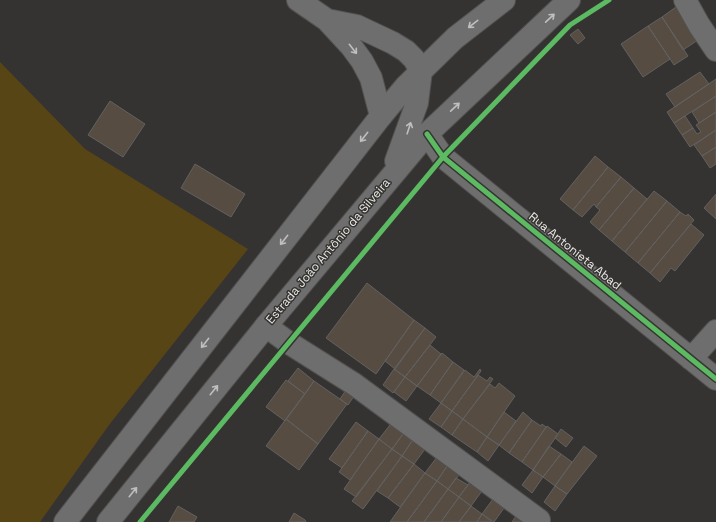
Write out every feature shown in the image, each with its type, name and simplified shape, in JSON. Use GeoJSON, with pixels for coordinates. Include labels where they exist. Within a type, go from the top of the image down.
{"type":"FeatureCollection","features":[{"type":"Feature","properties":{"kind":"main road"},"geometry":{"type":"LineString","coordinates":[[298,0],[327,20],[351,46],[362,61],[371,78],[381,116]]}},
{"type":"Feature","properties":{"kind":"main road"},"geometry":{"type":"LineString","coordinates":[[65,522],[381,116],[421,71],[455,38],[504,0]]}},
{"type":"Feature","properties":{"kind":"main road","name":"Estrada João Antônio da Silveira"},"geometry":{"type":"LineString","coordinates":[[108,522],[266,326],[427,134],[569,0]]}},
{"type":"Feature","properties":{"kind":"main road"},"geometry":{"type":"LineString","coordinates":[[685,0],[699,25],[716,50]]}},
{"type":"Feature","properties":{"kind":"main road"},"geometry":{"type":"LineString","coordinates":[[327,20],[358,26],[393,43],[406,51],[414,59],[421,71],[420,86],[414,111],[390,177]]}},
{"type":"Feature","properties":{"kind":"main road","name":"Rua Antonieta Abad"},"geometry":{"type":"LineString","coordinates":[[427,134],[443,157],[716,379]]}},
{"type":"Feature","properties":{"kind":"main road"},"geometry":{"type":"LineString","coordinates":[[266,326],[354,384],[539,520]]}},
{"type":"Feature","properties":{"kind":"main road"},"geometry":{"type":"LineString","coordinates":[[691,359],[716,331]]}},
{"type":"Feature","properties":{"kind":"shaded area"},"geometry":{"type":"Polygon","coordinates":[[[0,62],[85,149],[248,249],[109,425],[40,522],[0,522],[0,62]]]}},
{"type":"Feature","properties":{"kind":"building"},"geometry":{"type":"Polygon","coordinates":[[[676,7],[698,40],[683,50],[662,17],[676,7]]]}},
{"type":"Feature","properties":{"kind":"building"},"geometry":{"type":"Polygon","coordinates":[[[662,17],[688,56],[674,65],[648,26],[662,17]]]}},
{"type":"Feature","properties":{"kind":"building"},"geometry":{"type":"Polygon","coordinates":[[[648,26],[670,59],[643,77],[621,44],[648,26]]]}},
{"type":"Feature","properties":{"kind":"building"},"geometry":{"type":"Polygon","coordinates":[[[578,29],[585,38],[578,44],[570,35],[578,29]]]}},
{"type":"Feature","properties":{"kind":"building"},"geometry":{"type":"Polygon","coordinates":[[[700,72],[709,84],[675,107],[666,94],[700,72]]]}},
{"type":"Feature","properties":{"kind":"building"},"geometry":{"type":"Polygon","coordinates":[[[716,79],[716,96],[674,123],[667,112],[716,79]]]}},
{"type":"Feature","properties":{"kind":"building"},"geometry":{"type":"Polygon","coordinates":[[[716,96],[716,112],[699,123],[692,112],[716,96]]]}},
{"type":"Feature","properties":{"kind":"building"},"geometry":{"type":"Polygon","coordinates":[[[110,101],[145,124],[123,157],[88,135],[110,101]]]}},
{"type":"Feature","properties":{"kind":"building"},"geometry":{"type":"Polygon","coordinates":[[[716,112],[716,130],[690,147],[682,135],[693,128],[697,134],[701,132],[696,125],[716,112]]]}},
{"type":"Feature","properties":{"kind":"building"},"geometry":{"type":"Polygon","coordinates":[[[685,116],[693,128],[682,135],[674,123],[685,116]]]}},
{"type":"Feature","properties":{"kind":"building"},"geometry":{"type":"Polygon","coordinates":[[[716,130],[716,147],[702,156],[694,145],[716,130]]]}},
{"type":"Feature","properties":{"kind":"building"},"geometry":{"type":"Polygon","coordinates":[[[716,147],[716,164],[710,168],[702,156],[716,147]]]}},
{"type":"Feature","properties":{"kind":"building"},"geometry":{"type":"Polygon","coordinates":[[[595,156],[608,167],[573,210],[560,199],[595,156]]]}},
{"type":"Feature","properties":{"kind":"building"},"geometry":{"type":"Polygon","coordinates":[[[195,164],[245,194],[231,217],[181,188],[195,164]]]}},
{"type":"Feature","properties":{"kind":"building"},"geometry":{"type":"Polygon","coordinates":[[[608,167],[621,177],[596,207],[594,204],[582,217],[573,210],[608,167]]]}},
{"type":"Feature","properties":{"kind":"building"},"geometry":{"type":"Polygon","coordinates":[[[621,177],[634,188],[599,230],[590,222],[600,210],[596,207],[621,177]]]}},
{"type":"Feature","properties":{"kind":"building"},"geometry":{"type":"Polygon","coordinates":[[[634,188],[647,199],[612,241],[599,230],[634,188]]]}},
{"type":"Feature","properties":{"kind":"building"},"geometry":{"type":"Polygon","coordinates":[[[654,191],[667,201],[625,252],[612,241],[654,191]]]}},
{"type":"Feature","properties":{"kind":"building"},"geometry":{"type":"Polygon","coordinates":[[[716,194],[716,219],[704,208],[716,194]]]}},
{"type":"Feature","properties":{"kind":"building"},"geometry":{"type":"Polygon","coordinates":[[[667,201],[680,212],[638,263],[625,252],[667,201]]]}},
{"type":"Feature","properties":{"kind":"building"},"geometry":{"type":"Polygon","coordinates":[[[680,212],[686,216],[688,214],[694,220],[650,273],[638,263],[680,212]]]}},
{"type":"Feature","properties":{"kind":"building"},"geometry":{"type":"Polygon","coordinates":[[[691,224],[704,235],[675,271],[671,268],[660,282],[650,273],[691,224]]]}},
{"type":"Feature","properties":{"kind":"building"},"geometry":{"type":"Polygon","coordinates":[[[367,283],[414,320],[376,374],[326,338],[367,283]]]}},
{"type":"Feature","properties":{"kind":"building"},"geometry":{"type":"Polygon","coordinates":[[[414,320],[425,328],[395,369],[385,361],[414,320]]]}},
{"type":"Feature","properties":{"kind":"building"},"geometry":{"type":"Polygon","coordinates":[[[425,328],[436,337],[405,377],[394,369],[425,328]]]}},
{"type":"Feature","properties":{"kind":"building"},"geometry":{"type":"Polygon","coordinates":[[[430,345],[441,354],[417,386],[405,377],[430,345]]]}},
{"type":"Feature","properties":{"kind":"building"},"geometry":{"type":"Polygon","coordinates":[[[442,353],[453,362],[430,395],[417,386],[442,353]]]}},
{"type":"Feature","properties":{"kind":"building"},"geometry":{"type":"Polygon","coordinates":[[[453,362],[464,370],[441,403],[430,395],[453,362]]]}},
{"type":"Feature","properties":{"kind":"building"},"geometry":{"type":"Polygon","coordinates":[[[298,368],[314,381],[305,394],[288,381],[298,368]]]}},
{"type":"Feature","properties":{"kind":"building"},"geometry":{"type":"Polygon","coordinates":[[[394,369],[405,377],[393,393],[383,385],[394,369]]]}},
{"type":"Feature","properties":{"kind":"building"},"geometry":{"type":"Polygon","coordinates":[[[480,369],[481,371],[452,411],[441,403],[465,370],[474,377],[480,369]]]}},
{"type":"Feature","properties":{"kind":"building"},"geometry":{"type":"Polygon","coordinates":[[[478,375],[487,381],[490,377],[493,379],[463,419],[452,411],[478,375]]]}},
{"type":"Feature","properties":{"kind":"building"},"geometry":{"type":"Polygon","coordinates":[[[405,377],[417,386],[406,401],[394,392],[405,377]]]}},
{"type":"Feature","properties":{"kind":"building"},"geometry":{"type":"Polygon","coordinates":[[[286,380],[305,394],[285,421],[266,407],[286,380]]]}},
{"type":"Feature","properties":{"kind":"building"},"geometry":{"type":"Polygon","coordinates":[[[314,381],[347,404],[318,444],[286,419],[314,381]]]}},
{"type":"Feature","properties":{"kind":"building"},"geometry":{"type":"Polygon","coordinates":[[[499,383],[515,396],[487,437],[463,419],[490,384],[495,388],[499,383]]]}},
{"type":"Feature","properties":{"kind":"building"},"geometry":{"type":"Polygon","coordinates":[[[346,390],[354,396],[348,405],[340,399],[346,390]]]}},
{"type":"Feature","properties":{"kind":"building"},"geometry":{"type":"Polygon","coordinates":[[[441,403],[452,411],[441,427],[429,419],[441,403]]]}},
{"type":"Feature","properties":{"kind":"building"},"geometry":{"type":"Polygon","coordinates":[[[452,411],[463,419],[452,435],[441,427],[452,411]]]}},
{"type":"Feature","properties":{"kind":"building"},"geometry":{"type":"Polygon","coordinates":[[[504,412],[516,421],[499,445],[487,437],[504,412]]]}},
{"type":"Feature","properties":{"kind":"building"},"geometry":{"type":"Polygon","coordinates":[[[523,412],[532,420],[509,453],[499,445],[523,412]]]}},
{"type":"Feature","properties":{"kind":"building"},"geometry":{"type":"Polygon","coordinates":[[[286,419],[318,444],[299,470],[266,446],[286,419]]]}},
{"type":"Feature","properties":{"kind":"building"},"geometry":{"type":"Polygon","coordinates":[[[463,419],[487,437],[477,452],[452,435],[463,419]]]}},
{"type":"Feature","properties":{"kind":"building"},"geometry":{"type":"Polygon","coordinates":[[[532,420],[541,426],[542,424],[546,427],[522,462],[509,453],[532,420]]]}},
{"type":"Feature","properties":{"kind":"building"},"geometry":{"type":"Polygon","coordinates":[[[356,422],[368,431],[342,468],[329,459],[356,422]]]}},
{"type":"Feature","properties":{"kind":"building"},"geometry":{"type":"Polygon","coordinates":[[[390,425],[403,434],[392,449],[379,439],[390,425]]]}},
{"type":"Feature","properties":{"kind":"building"},"geometry":{"type":"Polygon","coordinates":[[[547,426],[558,434],[533,470],[522,462],[547,426]]]}},
{"type":"Feature","properties":{"kind":"building"},"geometry":{"type":"Polygon","coordinates":[[[561,429],[573,438],[566,447],[555,438],[561,429]]]}},
{"type":"Feature","properties":{"kind":"building"},"geometry":{"type":"Polygon","coordinates":[[[368,431],[379,439],[350,480],[339,472],[368,431]]]}},
{"type":"Feature","properties":{"kind":"building"},"geometry":{"type":"Polygon","coordinates":[[[403,434],[412,441],[402,456],[392,449],[403,434]]]}},
{"type":"Feature","properties":{"kind":"building"},"geometry":{"type":"Polygon","coordinates":[[[487,437],[499,445],[488,461],[477,452],[487,437]]]}},
{"type":"Feature","properties":{"kind":"building"},"geometry":{"type":"Polygon","coordinates":[[[379,439],[392,449],[356,497],[344,489],[379,439]]]}},
{"type":"Feature","properties":{"kind":"building"},"geometry":{"type":"Polygon","coordinates":[[[412,441],[425,449],[414,464],[402,456],[412,441]]]}},
{"type":"Feature","properties":{"kind":"building"},"geometry":{"type":"Polygon","coordinates":[[[549,446],[561,454],[543,477],[533,470],[549,446]]]}},
{"type":"Feature","properties":{"kind":"building"},"geometry":{"type":"Polygon","coordinates":[[[584,446],[597,456],[567,494],[555,486],[584,446]]]}},
{"type":"Feature","properties":{"kind":"building"},"geometry":{"type":"Polygon","coordinates":[[[392,449],[402,456],[363,509],[352,501],[392,449]]]}},
{"type":"Feature","properties":{"kind":"building"},"geometry":{"type":"Polygon","coordinates":[[[561,454],[572,462],[555,486],[543,477],[561,454]]]}},
{"type":"Feature","properties":{"kind":"building"},"geometry":{"type":"Polygon","coordinates":[[[402,456],[414,464],[388,498],[377,491],[402,456]]]}},
{"type":"Feature","properties":{"kind":"building"},"geometry":{"type":"Polygon","coordinates":[[[437,457],[448,465],[437,481],[425,473],[437,457]]]}},
{"type":"Feature","properties":{"kind":"building"},"geometry":{"type":"Polygon","coordinates":[[[414,464],[425,473],[400,507],[388,498],[414,464]]]}},
{"type":"Feature","properties":{"kind":"building"},"geometry":{"type":"Polygon","coordinates":[[[447,466],[459,475],[448,489],[437,481],[447,466]]]}},
{"type":"Feature","properties":{"kind":"building"},"geometry":{"type":"Polygon","coordinates":[[[533,470],[543,477],[532,493],[522,485],[533,470]]]}},
{"type":"Feature","properties":{"kind":"building"},"geometry":{"type":"Polygon","coordinates":[[[425,473],[437,481],[407,522],[390,522],[425,473]]]}},
{"type":"Feature","properties":{"kind":"building"},"geometry":{"type":"Polygon","coordinates":[[[456,478],[468,485],[459,497],[448,489],[456,478]]]}},
{"type":"Feature","properties":{"kind":"building"},"geometry":{"type":"Polygon","coordinates":[[[437,481],[448,489],[424,522],[407,522],[437,481]]]}},
{"type":"Feature","properties":{"kind":"building"},"geometry":{"type":"Polygon","coordinates":[[[470,482],[482,491],[471,506],[459,497],[470,482]]]}},
{"type":"Feature","properties":{"kind":"building"},"geometry":{"type":"Polygon","coordinates":[[[555,486],[567,494],[555,511],[544,502],[555,486]]]}},
{"type":"Feature","properties":{"kind":"building"},"geometry":{"type":"Polygon","coordinates":[[[448,489],[459,497],[441,522],[424,522],[448,489]]]}},
{"type":"Feature","properties":{"kind":"building"},"geometry":{"type":"Polygon","coordinates":[[[459,497],[471,506],[459,522],[441,522],[459,497]]]}},
{"type":"Feature","properties":{"kind":"building"},"geometry":{"type":"Polygon","coordinates":[[[493,499],[504,508],[494,522],[482,514],[493,499]]]}},
{"type":"Feature","properties":{"kind":"building"},"geometry":{"type":"Polygon","coordinates":[[[178,506],[197,517],[194,522],[169,522],[178,506]]]}},
{"type":"Feature","properties":{"kind":"building"},"geometry":{"type":"Polygon","coordinates":[[[471,506],[482,514],[477,522],[459,522],[471,506]]]}},
{"type":"Feature","properties":{"kind":"building"},"geometry":{"type":"Polygon","coordinates":[[[294,513],[305,520],[306,522],[289,522],[294,513]]]}},
{"type":"Feature","properties":{"kind":"building"},"geometry":{"type":"Polygon","coordinates":[[[482,514],[492,522],[477,522],[482,514]]]}},
{"type":"Feature","properties":{"kind":"building"},"geometry":{"type":"Polygon","coordinates":[[[516,516],[524,522],[512,522],[516,516]]]}},
{"type":"Feature","properties":{"kind":"cycle path"},"geometry":{"type":"LineString","coordinates":[[140,522],[443,157],[570,25],[609,0]]}},
{"type":"Feature","properties":{"kind":"cycle path"},"geometry":{"type":"LineString","coordinates":[[427,134],[443,157],[716,379]]}}]}
